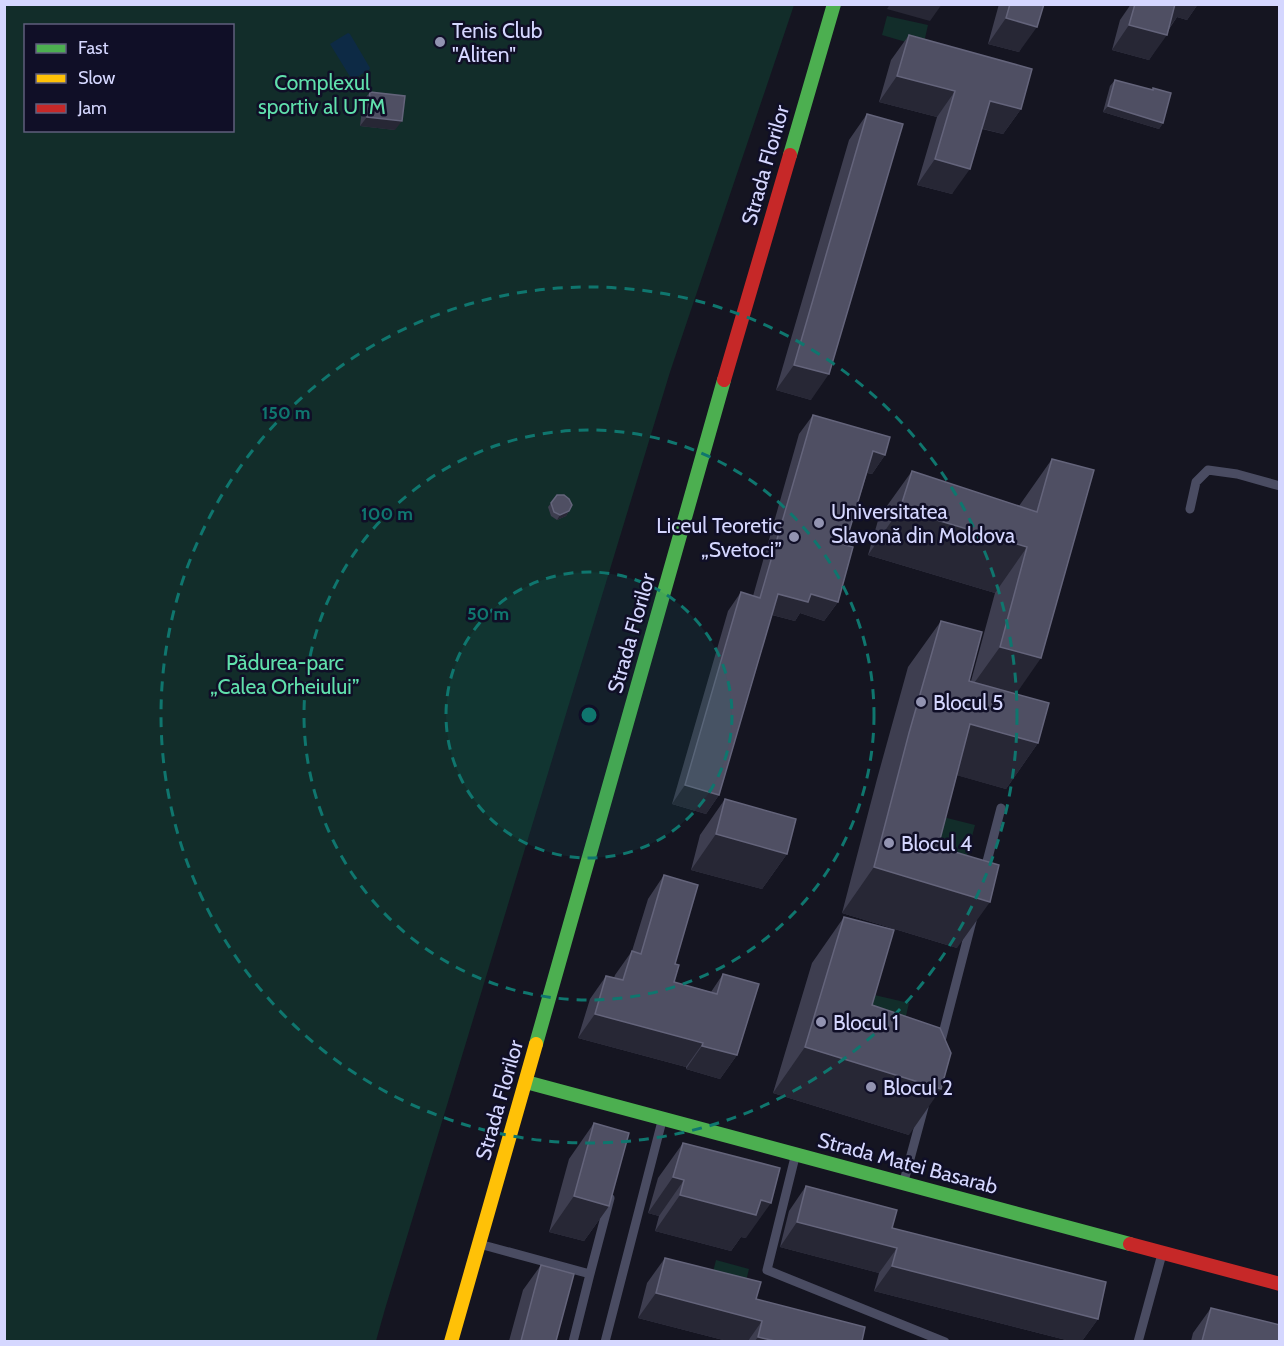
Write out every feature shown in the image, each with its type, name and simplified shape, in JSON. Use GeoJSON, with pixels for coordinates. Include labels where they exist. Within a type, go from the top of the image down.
{"type":"FeatureCollection","features":[{"type":"Feature","properties":{"kind":"main road","name":"Strada Florilor"},"geometry":{"type":"LineString","coordinates":[[451,1341],[715,412],[834,4]]}},
{"type":"Feature","properties":{"kind":"main road","name":"Strada Matei Basarab"},"geometry":{"type":"LineString","coordinates":[[526,1082],[1280,1284]]}},
{"type":"Feature","properties":{"kind":"lane"},"geometry":{"type":"LineString","coordinates":[[1190,509],[1196,482],[1209,470],[1237,474],[1280,486]]}},
{"type":"Feature","properties":{"kind":"lane"},"geometry":{"type":"LineString","coordinates":[[981,887],[1001,808]]}},
{"type":"Feature","properties":{"kind":"lane"},"geometry":{"type":"LineString","coordinates":[[938,1054],[975,909]]}},
{"type":"Feature","properties":{"kind":"lane"},"geometry":{"type":"LineString","coordinates":[[904,1183],[926,1099]]}},
{"type":"Feature","properties":{"kind":"lane"},"geometry":{"type":"LineString","coordinates":[[605,1341],[663,1119]]}},
{"type":"Feature","properties":{"kind":"lane"},"geometry":{"type":"LineString","coordinates":[[795,1154],[766,1270],[945,1341]]}},
{"type":"Feature","properties":{"kind":"lane"},"geometry":{"type":"LineString","coordinates":[[573,1341],[610,1197]]}},
{"type":"Feature","properties":{"kind":"lane"},"geometry":{"type":"LineString","coordinates":[[480,1244],[590,1274]]}},
{"type":"Feature","properties":{"kind":"lane"},"geometry":{"type":"LineString","coordinates":[[1138,1341],[1162,1253]]}},
{"type":"Feature","properties":{"kind":"green space","name":"Pădurea-parc „Calea Orheiului”"},"geometry":{"type":"Polygon","coordinates":[[[5,5],[794,5],[670,372],[376,1341],[5,1342],[5,5]]]}},
{"type":"Feature","properties":{"kind":"green space"},"geometry":{"type":"Polygon","coordinates":[[[887,16],[928,25],[923,47],[882,35],[887,16]]]}},
{"type":"Feature","properties":{"kind":"green space"},"geometry":{"type":"Polygon","coordinates":[[[943,817],[975,825],[959,886],[925,877],[943,817]]]}},
{"type":"Feature","properties":{"kind":"green space"},"geometry":{"type":"Polygon","coordinates":[[[870,994],[909,1003],[896,1059],[854,1048],[870,994]]]}},
{"type":"Feature","properties":{"kind":"green space"},"geometry":{"type":"Polygon","coordinates":[[[716,1260],[749,1269],[743,1293],[710,1284],[716,1260]]]}},
{"type":"Feature","properties":{"kind":"water"},"geometry":{"type":"Polygon","coordinates":[[[348,33],[370,68],[352,80],[330,44],[348,33]]]}},
{"type":"Feature","properties":{"kind":"building"},"geometry":{"type":"Polygon","coordinates":[[[1010,4],[1044,4],[1037,27],[1006,18],[1010,4]]]}},
{"type":"Feature","properties":{"kind":"building"},"geometry":{"type":"Polygon","coordinates":[[[1135,4],[1175,4],[1167,35],[1129,25],[1135,4]]]}},
{"type":"Feature","properties":{"kind":"building"},"geometry":{"type":"Polygon","coordinates":[[[909,35],[1032,69],[1021,109],[990,101],[970,169],[935,159],[955,91],[897,76],[909,35]]]}},
{"type":"Feature","properties":{"kind":"building"},"geometry":{"type":"Polygon","coordinates":[[[1115,80],[1171,93],[1163,123],[1108,106],[1115,80]]]}},
{"type":"Feature","properties":{"kind":"building"},"geometry":{"type":"Polygon","coordinates":[[[370,92],[405,96],[402,121],[367,117],[370,92]]]}},
{"type":"Feature","properties":{"kind":"building"},"geometry":{"type":"Polygon","coordinates":[[[867,114],[903,124],[829,374],[794,365],[867,114]]]}},
{"type":"Feature","properties":{"kind":"building"},"geometry":{"type":"Polygon","coordinates":[[[813,415],[890,437],[885,455],[873,451],[845,545],[853,547],[838,602],[811,594],[808,602],[778,594],[719,795],[685,785],[741,592],[760,598],[813,415]]]}},
{"type":"Feature","properties":{"kind":"building"},"geometry":{"type":"Polygon","coordinates":[[[1052,459],[1094,470],[1041,658],[1000,647],[1027,547],[900,509],[912,471],[1037,512],[1052,459]]]}},
{"type":"Feature","properties":{"kind":"building"},"geometry":{"type":"Polygon","coordinates":[[[557,495],[564,495],[572,505],[569,511],[560,515],[554,512],[551,503],[557,495]]]}},
{"type":"Feature","properties":{"kind":"building"},"geometry":{"type":"Polygon","coordinates":[[[941,621],[982,632],[969,681],[1049,703],[1038,743],[970,724],[938,847],[999,865],[990,902],[874,867],[941,621]]]}},
{"type":"Feature","properties":{"kind":"building"},"geometry":{"type":"Polygon","coordinates":[[[725,799],[796,819],[787,854],[716,834],[725,799]]]}},
{"type":"Feature","properties":{"kind":"building"},"geometry":{"type":"Polygon","coordinates":[[[664,875],[698,885],[675,964],[679,965],[674,982],[717,994],[723,974],[759,984],[737,1055],[702,1046],[703,1043],[595,1014],[606,976],[623,980],[632,951],[641,954],[664,875]]]}},
{"type":"Feature","properties":{"kind":"building"},"geometry":{"type":"Polygon","coordinates":[[[844,917],[894,930],[872,1005],[940,1028],[951,1053],[941,1089],[805,1047],[844,917]]]}},
{"type":"Feature","properties":{"kind":"building"},"geometry":{"type":"Polygon","coordinates":[[[594,1123],[629,1133],[609,1206],[574,1196],[594,1123]]]}},
{"type":"Feature","properties":{"kind":"building"},"geometry":{"type":"Polygon","coordinates":[[[683,1143],[780,1168],[771,1203],[761,1200],[756,1215],[680,1195],[684,1180],[673,1177],[683,1143]]]}},
{"type":"Feature","properties":{"kind":"building"},"geometry":{"type":"Polygon","coordinates":[[[806,1186],[897,1210],[892,1228],[1106,1282],[1098,1319],[892,1266],[897,1248],[797,1222],[806,1186]]]}},
{"type":"Feature","properties":{"kind":"building"},"geometry":{"type":"Polygon","coordinates":[[[665,1258],[761,1282],[756,1299],[865,1327],[862,1341],[775,1341],[758,1337],[762,1321],[656,1293],[665,1258]]]}},
{"type":"Feature","properties":{"kind":"building"},"geometry":{"type":"Polygon","coordinates":[[[541,1265],[574,1274],[556,1341],[521,1341],[541,1265]]]}},
{"type":"Feature","properties":{"kind":"building"},"geometry":{"type":"Polygon","coordinates":[[[1211,1308],[1280,1325],[1280,1341],[1202,1341],[1211,1308]]]}},
{"type":"Feature","properties":{"kind":"traffic: fast"},"geometry":{"type":"LineString","coordinates":[[790,155],[834,4]]}},
{"type":"Feature","properties":{"kind":"traffic: fast"},"geometry":{"type":"LineString","coordinates":[[536,1044],[724,380]]}},
{"type":"Feature","properties":{"kind":"traffic: fast"},"geometry":{"type":"LineString","coordinates":[[526,1082],[1130,1244]]}},
{"type":"Feature","properties":{"kind":"traffic: slow"},"geometry":{"type":"LineString","coordinates":[[451,1342],[536,1044]]}},
{"type":"Feature","properties":{"kind":"traffic: jam"},"geometry":{"type":"LineString","coordinates":[[724,380],[790,155]]}},
{"type":"Feature","properties":{"kind":"traffic: jam"},"geometry":{"type":"LineString","coordinates":[[1130,1244],[1280,1284]]}},
{"type":"Feature","properties":{"kind":"place","name":"Tenis Club \"Aliten\""},"geometry":{"type":"Point","coordinates":[440,42]}},
{"type":"Feature","properties":{"kind":"place","name":"Universitatea Slavonă din Moldova"},"geometry":{"type":"Point","coordinates":[819,523]}},
{"type":"Feature","properties":{"kind":"place","name":"Liceul Teoretic „Svetoci”"},"geometry":{"type":"Point","coordinates":[794,537]}},
{"type":"Feature","properties":{"kind":"place","name":"Blocul 5"},"geometry":{"type":"Point","coordinates":[921,702]}},
{"type":"Feature","properties":{"kind":"place","name":"Blocul 4"},"geometry":{"type":"Point","coordinates":[889,843]}},
{"type":"Feature","properties":{"kind":"place","name":"Blocul 1"},"geometry":{"type":"Point","coordinates":[821,1022]}},
{"type":"Feature","properties":{"kind":"place","name":"Blocul 2"},"geometry":{"type":"Point","coordinates":[871,1087]}},
{"type":"Feature","properties":{"kind":"park label","name":"Complexul sportiv al UTM"},"geometry":{"type":"Point","coordinates":[322,94]}}]}
